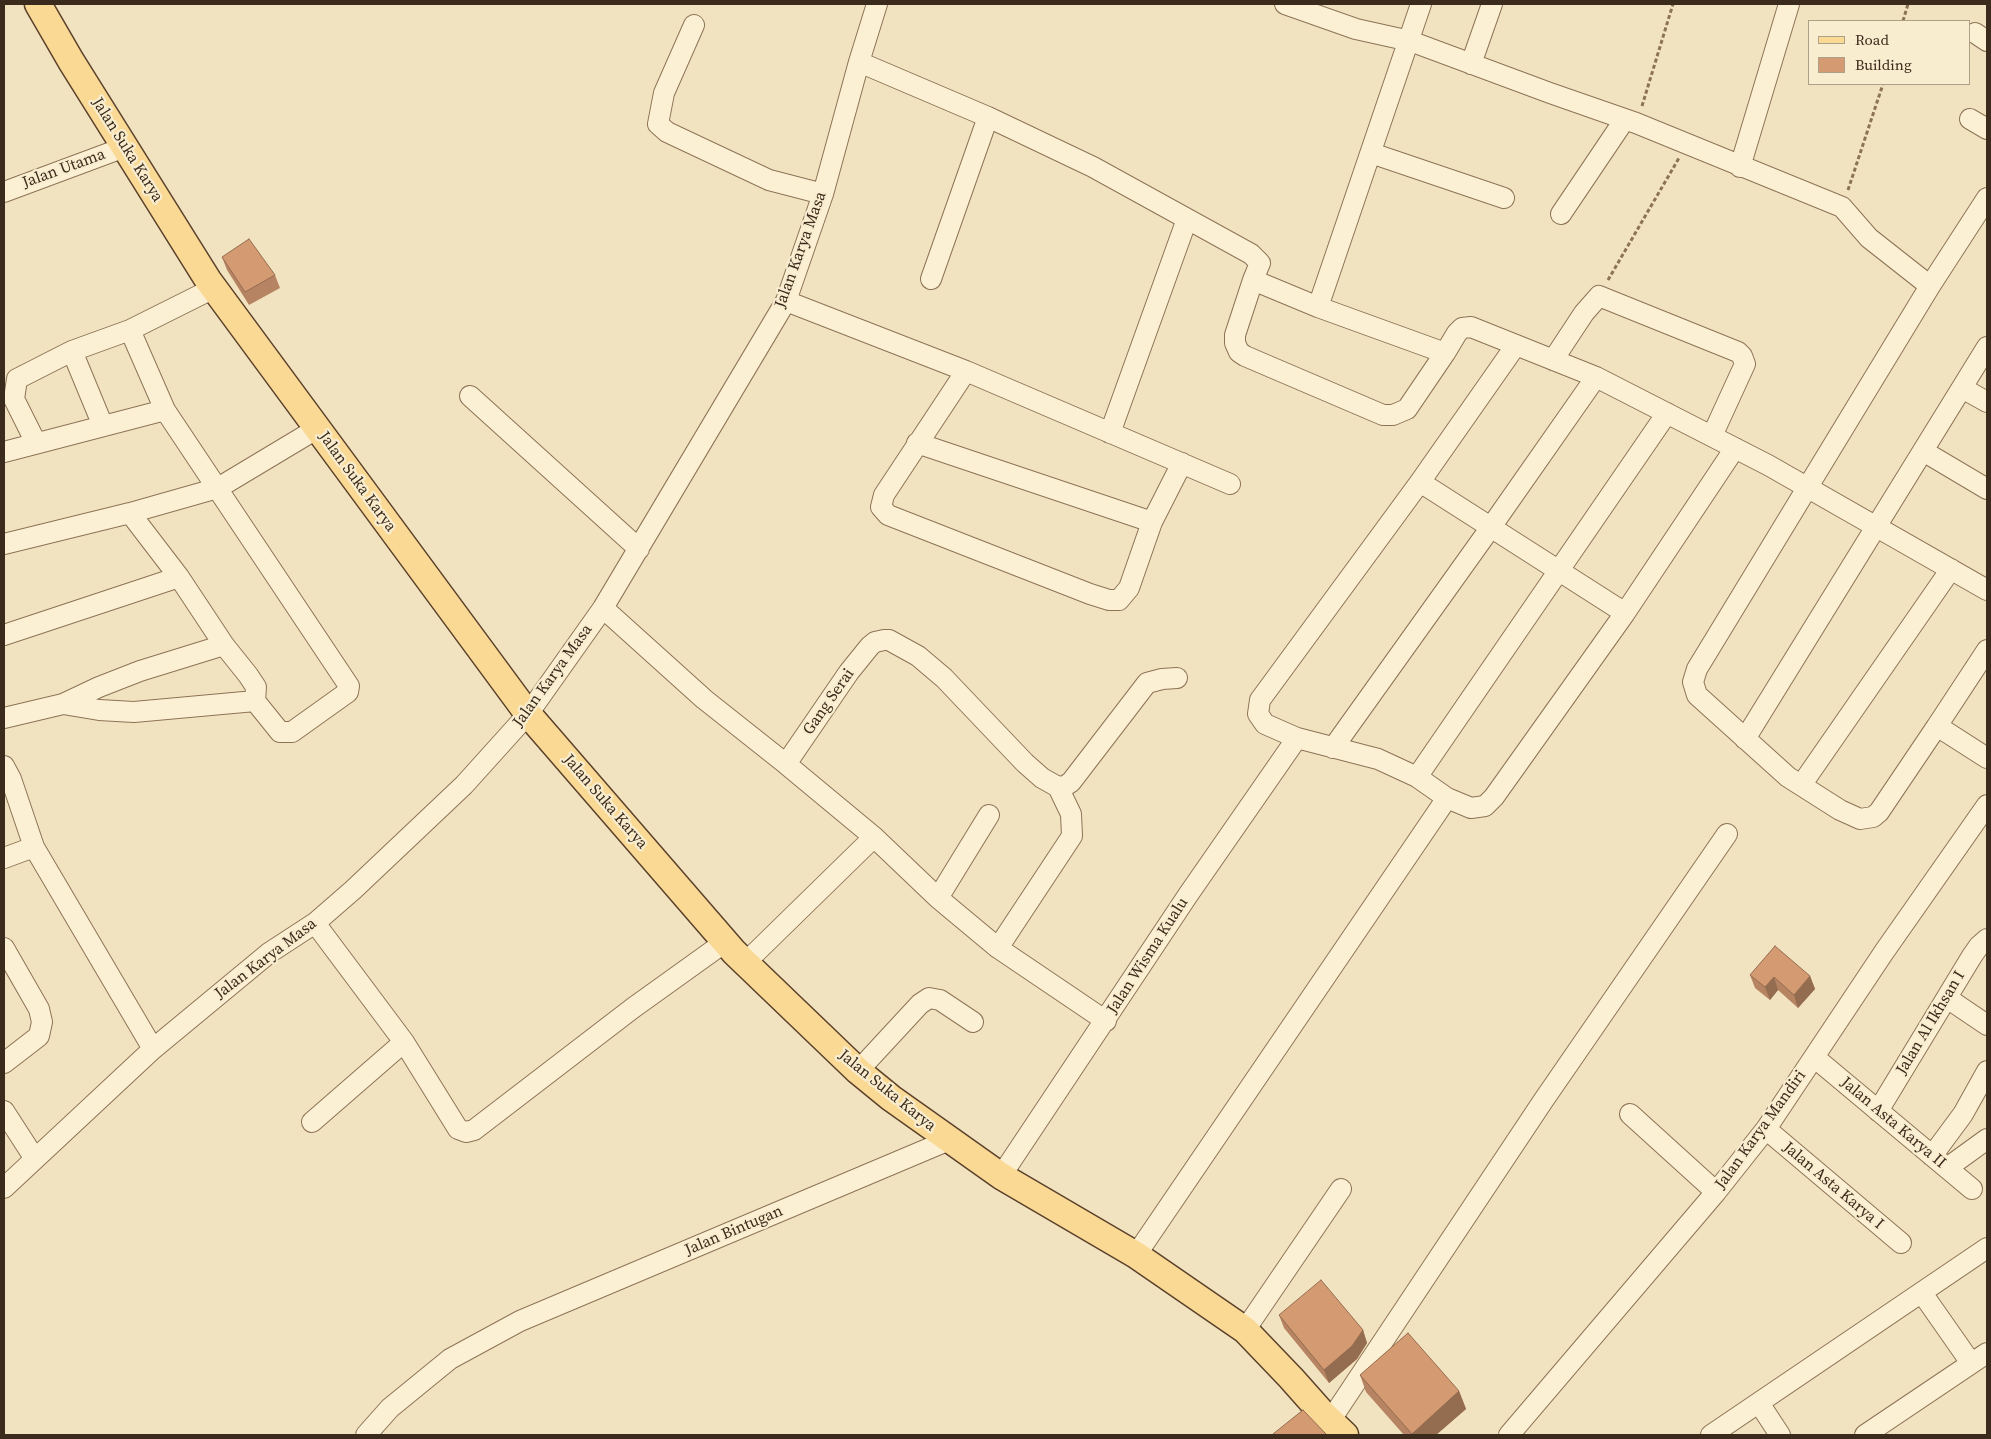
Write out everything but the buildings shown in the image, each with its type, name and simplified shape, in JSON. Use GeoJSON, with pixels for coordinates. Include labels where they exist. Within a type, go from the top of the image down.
{"type":"FeatureCollection","features":[{"type":"Feature","properties":{"kind":"main road","name":"Jalan Suka Karya"},"geometry":{"type":"LineString","coordinates":[[38,4],[214,288],[528,714],[725,942],[858,1071],[891,1098],[1001,1176],[1136,1255],[1245,1330],[1337,1428]]}},
{"type":"Feature","properties":{"kind":"street","name":"Jalan Karya Masa"},"geometry":{"type":"LineString","coordinates":[[4,1188],[152,1049],[269,954],[315,923],[353,890],[464,785],[528,714],[603,608],[786,301],[823,194],[877,4]]}},
{"type":"Feature","properties":{"kind":"street"},"geometry":{"type":"LineString","coordinates":[[1285,4],[1356,29],[1410,41],[1631,121],[1842,207],[1869,238],[1930,286]]}},
{"type":"Feature","properties":{"kind":"street"},"geometry":{"type":"LineString","coordinates":[[1318,307],[1421,4]]}},
{"type":"Feature","properties":{"kind":"street"},"geometry":{"type":"LineString","coordinates":[[1471,64],[1492,4]]}},
{"type":"Feature","properties":{"kind":"street"},"geometry":{"type":"LineString","coordinates":[[1740,167],[1789,4]]}},
{"type":"Feature","properties":{"kind":"street"},"geometry":{"type":"LineString","coordinates":[[694,25],[664,93],[658,124],[667,132],[769,180],[823,194]]}},
{"type":"Feature","properties":{"kind":"street"},"geometry":{"type":"LineString","coordinates":[[859,62],[988,117],[1093,167],[1255,256],[1259,260],[1260,266],[1253,280],[1235,334],[1235,343],[1239,352],[1245,356],[1383,414],[1393,415],[1407,409],[1446,353],[1457,333],[1466,326],[1596,377],[1712,436],[1808,488],[1987,590]]}},
{"type":"Feature","properties":{"kind":"street"},"geometry":{"type":"LineString","coordinates":[[931,279],[988,117]]}},
{"type":"Feature","properties":{"kind":"street"},"geometry":{"type":"LineString","coordinates":[[1562,214],[1631,121]]}},
{"type":"Feature","properties":{"kind":"street","name":"Jalan Utama"},"geometry":{"type":"LineString","coordinates":[[4,192],[125,147]]}},
{"type":"Feature","properties":{"kind":"street"},"geometry":{"type":"LineString","coordinates":[[1371,153],[1504,198]]}},
{"type":"Feature","properties":{"kind":"street"},"geometry":{"type":"LineString","coordinates":[[1987,198],[1930,286],[1697,668],[1693,682],[1697,695],[1788,777],[1849,814],[1860,819],[1874,818],[1987,650]]}},
{"type":"Feature","properties":{"kind":"street"},"geometry":{"type":"LineString","coordinates":[[1110,433],[1187,219]]}},
{"type":"Feature","properties":{"kind":"street"},"geometry":{"type":"LineString","coordinates":[[1253,280],[1318,307],[1446,353]]}},
{"type":"Feature","properties":{"kind":"street"},"geometry":{"type":"LineString","coordinates":[[36,443],[14,399],[17,378],[72,351],[130,330],[214,288]]}},
{"type":"Feature","properties":{"kind":"street"},"geometry":{"type":"LineString","coordinates":[[1553,360],[1584,313],[1599,296],[1613,300],[1742,356],[1743,369],[1712,436]]}},
{"type":"Feature","properties":{"kind":"street"},"geometry":{"type":"LineString","coordinates":[[786,301],[966,370],[1230,484]]}},
{"type":"Feature","properties":{"kind":"street"},"geometry":{"type":"LineString","coordinates":[[130,330],[165,410],[349,686],[348,692],[292,732],[280,732],[255,701],[256,687],[224,646],[179,577],[130,514]]}},
{"type":"Feature","properties":{"kind":"street"},"geometry":{"type":"LineString","coordinates":[[1516,345],[1420,482],[1260,700],[1258,714],[1265,724],[1297,738],[1378,759],[1417,777],[1447,798],[1471,808],[1490,802],[1624,613],[1734,448]]}},
{"type":"Feature","properties":{"kind":"street"},"geometry":{"type":"LineString","coordinates":[[1746,740],[1987,347]]}},
{"type":"Feature","properties":{"kind":"street"},"geometry":{"type":"LineString","coordinates":[[72,351],[103,426]]}},
{"type":"Feature","properties":{"kind":"street"},"geometry":{"type":"LineString","coordinates":[[966,370],[884,495],[881,507],[888,515],[1090,594],[1115,600],[1124,595],[1129,588],[1152,522],[1182,462]]}},
{"type":"Feature","properties":{"kind":"street"},"geometry":{"type":"LineString","coordinates":[[1332,748],[1596,377]]}},
{"type":"Feature","properties":{"kind":"street"},"geometry":{"type":"LineString","coordinates":[[1962,388],[1987,402]]}},
{"type":"Feature","properties":{"kind":"street"},"geometry":{"type":"LineString","coordinates":[[470,396],[639,549]]}},
{"type":"Feature","properties":{"kind":"street"},"geometry":{"type":"LineString","coordinates":[[4,452],[165,410]]}},
{"type":"Feature","properties":{"kind":"street"},"geometry":{"type":"LineString","coordinates":[[1417,777],[1666,413]]}},
{"type":"Feature","properties":{"kind":"street"},"geometry":{"type":"LineString","coordinates":[[4,544],[130,514],[218,488],[318,428]]}},
{"type":"Feature","properties":{"kind":"street"},"geometry":{"type":"LineString","coordinates":[[917,443],[1152,522]]}},
{"type":"Feature","properties":{"kind":"street"},"geometry":{"type":"LineString","coordinates":[[1923,452],[1987,489]]}},
{"type":"Feature","properties":{"kind":"street"},"geometry":{"type":"LineString","coordinates":[[1420,482],[1624,613]]}},
{"type":"Feature","properties":{"kind":"street"},"geometry":{"type":"LineString","coordinates":[[1802,784],[1951,569]]}},
{"type":"Feature","properties":{"kind":"street"},"geometry":{"type":"LineString","coordinates":[[4,635],[179,577]]}},
{"type":"Feature","properties":{"kind":"street"},"geometry":{"type":"LineString","coordinates":[[603,608],[704,699],[874,837],[938,898],[998,948],[1106,1021]]}},
{"type":"Feature","properties":{"kind":"street","name":"Gang Serai"},"geometry":{"type":"LineString","coordinates":[[786,764],[870,646],[875,642],[889,640],[918,656],[944,678],[1031,768],[1042,778],[1058,787]]}},
{"type":"Feature","properties":{"kind":"street"},"geometry":{"type":"LineString","coordinates":[[4,718],[63,704],[140,671],[224,646]]}},
{"type":"Feature","properties":{"kind":"street"},"geometry":{"type":"LineString","coordinates":[[998,948],[1072,836],[1071,814],[1058,787],[1065,786],[1071,782],[1147,684],[1162,679],[1177,678]]}},
{"type":"Feature","properties":{"kind":"street"},"geometry":{"type":"LineString","coordinates":[[63,704],[99,710],[134,712],[255,701]]}},
{"type":"Feature","properties":{"kind":"street"},"geometry":{"type":"LineString","coordinates":[[1937,726],[1987,758]]}},
{"type":"Feature","properties":{"kind":"street","name":"Jalan Wisma Kualu"},"geometry":{"type":"LineString","coordinates":[[1001,1176],[1106,1021],[1188,895],[1297,738]]}},
{"type":"Feature","properties":{"kind":"street"},"geometry":{"type":"LineString","coordinates":[[4,766],[11,779],[34,847],[152,1049]]}},
{"type":"Feature","properties":{"kind":"street"},"geometry":{"type":"LineString","coordinates":[[1136,1255],[1447,798]]}},
{"type":"Feature","properties":{"kind":"street","name":"Jalan Karya Mandiri"},"geometry":{"type":"LineString","coordinates":[[1509,1435],[1716,1192],[1766,1129],[1884,952],[1987,804]]}},
{"type":"Feature","properties":{"kind":"street"},"geometry":{"type":"LineString","coordinates":[[938,898],[989,815]]}},
{"type":"Feature","properties":{"kind":"street"},"geometry":{"type":"LineString","coordinates":[[1337,1428],[1543,1101],[1727,834]]}},
{"type":"Feature","properties":{"kind":"street"},"geometry":{"type":"LineString","coordinates":[[745,963],[874,837]]}},
{"type":"Feature","properties":{"kind":"street"},"geometry":{"type":"LineString","coordinates":[[4,858],[34,847]]}},
{"type":"Feature","properties":{"kind":"street"},"geometry":{"type":"LineString","coordinates":[[315,923],[404,1042],[458,1129],[468,1132],[474,1130],[633,1008],[725,942]]}},
{"type":"Feature","properties":{"kind":"street","name":"Jalan Al Ikhsan I"},"geometry":{"type":"LineString","coordinates":[[1878,1111],[1972,956],[1987,939]]}},
{"type":"Feature","properties":{"kind":"street"},"geometry":{"type":"LineString","coordinates":[[4,948],[39,1009],[42,1022],[39,1036],[4,1063]]}},
{"type":"Feature","properties":{"kind":"street"},"geometry":{"type":"LineString","coordinates":[[858,1071],[920,1004],[929,998],[940,1000],[973,1022]]}},
{"type":"Feature","properties":{"kind":"street"},"geometry":{"type":"LineString","coordinates":[[1947,998],[1987,1025]]}},
{"type":"Feature","properties":{"kind":"street"},"geometry":{"type":"LineString","coordinates":[[312,1122],[404,1042]]}},
{"type":"Feature","properties":{"kind":"street","name":"Jalan Asta Karya II"},"geometry":{"type":"LineString","coordinates":[[1814,1057],[1972,1189]]}},
{"type":"Feature","properties":{"kind":"street"},"geometry":{"type":"LineString","coordinates":[[1940,1162],[1963,1114],[1987,1071]]}},
{"type":"Feature","properties":{"kind":"street"},"geometry":{"type":"LineString","coordinates":[[4,1111],[9,1131],[35,1159]]}},
{"type":"Feature","properties":{"kind":"street"},"geometry":{"type":"LineString","coordinates":[[1630,1114],[1716,1192]]}},
{"type":"Feature","properties":{"kind":"street","name":"Jalan Asta Karya I"},"geometry":{"type":"LineString","coordinates":[[1766,1129],[1901,1243]]}},
{"type":"Feature","properties":{"kind":"street"},"geometry":{"type":"LineString","coordinates":[[1940,1162],[1987,1139]]}},
{"type":"Feature","properties":{"kind":"street","name":"Jalan Bintugan"},"geometry":{"type":"LineString","coordinates":[[366,1435],[390,1408],[450,1359],[520,1321],[949,1140]]}},
{"type":"Feature","properties":{"kind":"street"},"geometry":{"type":"LineString","coordinates":[[1245,1330],[1340,1189]]}},
{"type":"Feature","properties":{"kind":"street"},"geometry":{"type":"LineString","coordinates":[[1711,1435],[1987,1248]]}},
{"type":"Feature","properties":{"kind":"street"},"geometry":{"type":"LineString","coordinates":[[1865,1435],[1979,1358],[1922,1293]]}},
{"type":"Feature","properties":{"kind":"street"},"geometry":{"type":"LineString","coordinates":[[1760,1403],[1780,1435]]}},
{"type":"Feature","properties":{"kind":"path"},"geometry":{"type":"LineString","coordinates":[[1631,121],[1673,4]]}},
{"type":"Feature","properties":{"kind":"path"},"geometry":{"type":"LineString","coordinates":[[1903,20],[1908,4]]}},
{"type":"Feature","properties":{"kind":"path"},"geometry":{"type":"LineString","coordinates":[[1842,207],[1883,85]]}},
{"type":"Feature","properties":{"kind":"path"},"geometry":{"type":"LineString","coordinates":[[1599,296],[1687,144]]}}]}
